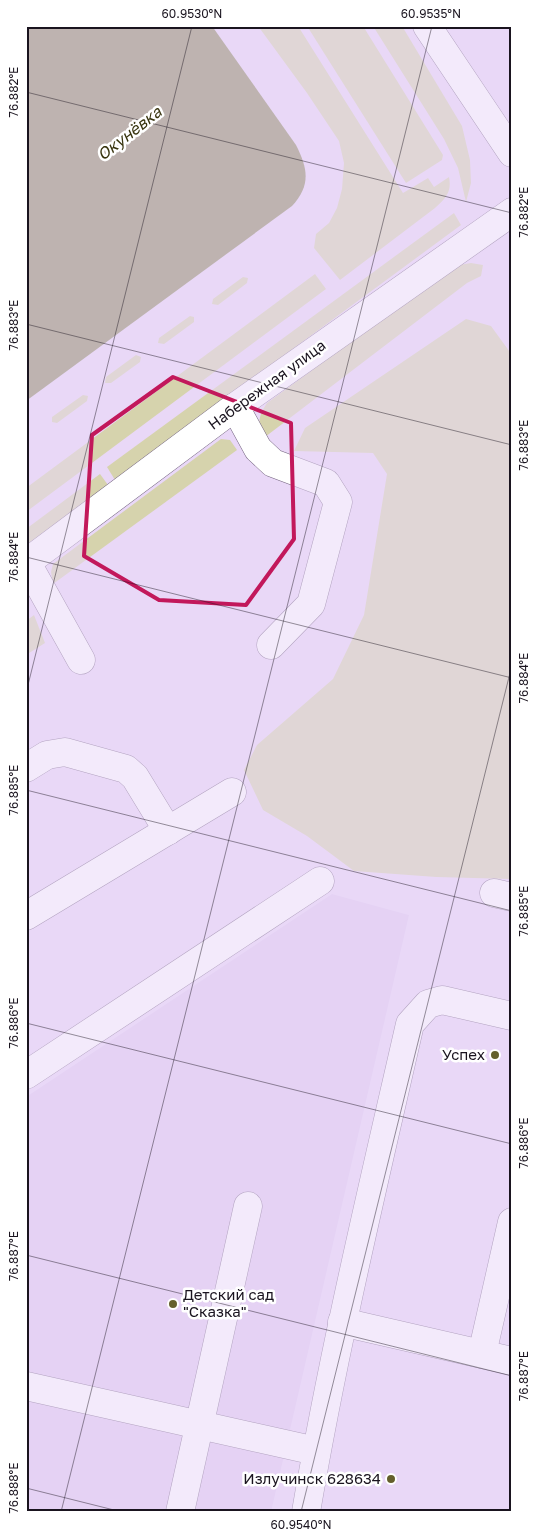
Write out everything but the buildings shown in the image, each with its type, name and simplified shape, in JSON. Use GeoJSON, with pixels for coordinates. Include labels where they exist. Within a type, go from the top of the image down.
{"type":"FeatureCollection","features":[{"type":"Feature","properties":{"kind":"street"},"geometry":{"type":"LineString","coordinates":[[427,26],[512,153]]}},
{"type":"Feature","properties":{"kind":"street","name":"Набережная улица"},"geometry":{"type":"LineString","coordinates":[[26,563],[235,407],[512,212]]}},
{"type":"Feature","properties":{"kind":"street"},"geometry":{"type":"LineString","coordinates":[[235,407],[258,449],[273,463],[326,483],[338,502],[311,604],[271,645]]}},
{"type":"Feature","properties":{"kind":"street"},"geometry":{"type":"LineString","coordinates":[[26,563],[81,660]]}},
{"type":"Feature","properties":{"kind":"street"},"geometry":{"type":"LineString","coordinates":[[26,768],[47,755],[65,752],[126,769],[135,777],[168,830]]}},
{"type":"Feature","properties":{"kind":"street"},"geometry":{"type":"LineString","coordinates":[[26,916],[232,792]]}},
{"type":"Feature","properties":{"kind":"street"},"geometry":{"type":"LineString","coordinates":[[26,1075],[320,881]]}},
{"type":"Feature","properties":{"kind":"street"},"geometry":{"type":"LineString","coordinates":[[306,1512],[316,1451],[342,1322],[410,1024],[428,1004],[442,1000],[512,1016]]}},
{"type":"Feature","properties":{"kind":"street"},"geometry":{"type":"LineString","coordinates":[[180,1512],[248,1206]]}},
{"type":"Feature","properties":{"kind":"street"},"geometry":{"type":"LineString","coordinates":[[482,1354],[512,1222]]}},
{"type":"Feature","properties":{"kind":"street"},"geometry":{"type":"LineString","coordinates":[[342,1322],[512,1361]]}},
{"type":"Feature","properties":{"kind":"street"},"geometry":{"type":"LineString","coordinates":[[26,1386],[316,1451]]}},
{"type":"Feature","properties":{"kind":"highlighted area"},"geometry":{"type":"Polygon","coordinates":[[[173,377],[291,423],[294,539],[246,605],[159,600],[84,556],[92,435],[173,377]]]}},
{"type":"Feature","properties":{"kind":"shaded area"},"geometry":{"type":"Polygon","coordinates":[[[258,26],[298,26],[403,193],[428,178],[434,187],[449,177],[449,191],[435,208],[340,280],[314,248],[316,234],[329,223],[337,208],[342,189],[344,163],[339,141],[258,26]]]}},
{"type":"Feature","properties":{"kind":"shaded area"},"geometry":{"type":"Polygon","coordinates":[[[307,26],[363,26],[443,155],[442,160],[406,183],[307,26]]]}},
{"type":"Feature","properties":{"kind":"shaded area"},"geometry":{"type":"Polygon","coordinates":[[[373,26],[402,26],[462,126],[470,160],[471,183],[466,202],[458,168],[444,139],[373,26]]]}},
{"type":"Feature","properties":{"kind":"shaded area"},"geometry":{"type":"Polygon","coordinates":[[[454,213],[461,225],[115,480],[107,467],[454,213]]]}},
{"type":"Feature","properties":{"kind":"shaded area"},"geometry":{"type":"Polygon","coordinates":[[[471,263],[483,265],[481,276],[467,283],[265,437],[260,428],[260,420],[267,403],[440,277],[459,265],[471,263]]]}},
{"type":"Feature","properties":{"kind":"shaded area"},"geometry":{"type":"Polygon","coordinates":[[[315,274],[326,289],[26,512],[26,488],[315,274]]]}},
{"type":"Feature","properties":{"kind":"shaded area"},"geometry":{"type":"Polygon","coordinates":[[[243,277],[248,278],[247,283],[218,305],[212,304],[213,299],[243,277]]]}},
{"type":"Feature","properties":{"kind":"shaded area"},"geometry":{"type":"Polygon","coordinates":[[[190,316],[194,317],[194,322],[164,344],[158,343],[159,338],[190,316]]]}},
{"type":"Feature","properties":{"kind":"shaded area"},"geometry":{"type":"Polygon","coordinates":[[[466,319],[491,326],[512,355],[512,879],[436,877],[354,871],[307,836],[263,810],[244,770],[257,745],[333,679],[364,615],[387,474],[373,453],[294,451],[305,428],[466,319]]]}},
{"type":"Feature","properties":{"kind":"shaded area"},"geometry":{"type":"Polygon","coordinates":[[[136,355],[141,357],[140,362],[111,383],[105,383],[106,377],[136,355]]]}},
{"type":"Feature","properties":{"kind":"shaded area"},"geometry":{"type":"Polygon","coordinates":[[[83,395],[88,396],[87,401],[57,423],[52,422],[52,417],[83,395]]]}},
{"type":"Feature","properties":{"kind":"shaded area"},"geometry":{"type":"Polygon","coordinates":[[[221,439],[230,440],[237,450],[53,584],[51,572],[53,564],[221,439]]]}},
{"type":"Feature","properties":{"kind":"shaded area"},"geometry":{"type":"Polygon","coordinates":[[[100,474],[108,485],[26,545],[26,529],[100,474]]]}},
{"type":"Feature","properties":{"kind":"shaded area"},"geometry":{"type":"Polygon","coordinates":[[[34,615],[45,643],[26,655],[26,621],[34,615]]]}},
{"type":"Feature","properties":{"kind":"shaded area","name":"Детский сад \"Сказка\""},"geometry":{"type":"Polygon","coordinates":[[[332,894],[409,915],[271,1512],[26,1512],[26,1097],[332,894]]]}},
{"type":"Feature","properties":{"kind":"water","name":"Окунёвка"},"geometry":{"type":"Polygon","coordinates":[[[26,26],[212,26],[296,145],[303,162],[306,177],[302,191],[292,206],[26,401],[26,26]]]}},
{"type":"Feature","properties":{"kind":"place","name":"Успех"},"geometry":{"type":"Point","coordinates":[495,1055]}},
{"type":"Feature","properties":{"kind":"place","name":"Детский сад \"Сказка\""},"geometry":{"type":"Point","coordinates":[173,1304]}},
{"type":"Feature","properties":{"kind":"place","name":"Излучинск 628634"},"geometry":{"type":"Point","coordinates":[391,1479]}}]}
